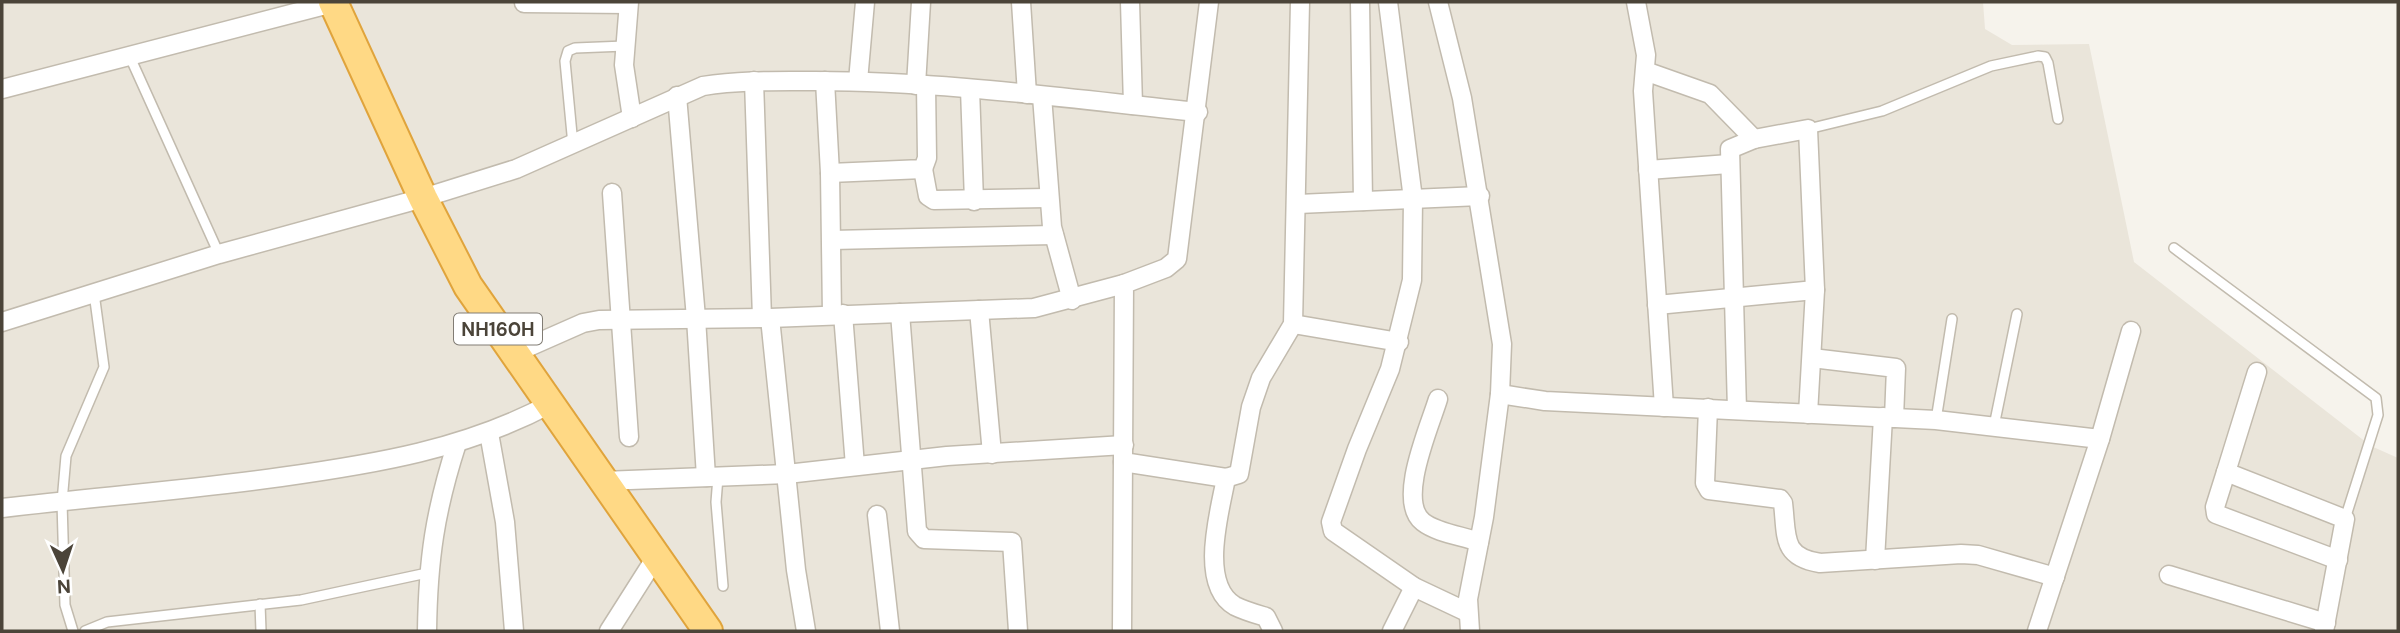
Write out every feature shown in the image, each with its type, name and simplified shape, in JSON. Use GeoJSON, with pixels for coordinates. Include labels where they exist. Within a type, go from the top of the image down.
{"type":"FeatureCollection","features":[{"type":"Feature","properties":{"kind":"highway","name":"NH160H"},"geometry":{"type":"LineString","coordinates":[[333,2],[423,198],[468,286],[708,631]]}},
{"type":"Feature","properties":{"kind":"street"},"geometry":{"type":"LineString","coordinates":[[2,89],[333,2]]}},
{"type":"Feature","properties":{"kind":"street"},"geometry":{"type":"LineString","coordinates":[[858,81],[865,2]]}},
{"type":"Feature","properties":{"kind":"street"},"geometry":{"type":"LineString","coordinates":[[921,2],[921,85],[927,158],[923,169],[928,196],[934,200],[974,201],[1048,198]]}},
{"type":"Feature","properties":{"kind":"street"},"geometry":{"type":"LineString","coordinates":[[1021,2],[1054,235],[1072,300]]}},
{"type":"Feature","properties":{"kind":"street"},"geometry":{"type":"LineString","coordinates":[[1130,2],[1133,105]]}},
{"type":"Feature","properties":{"kind":"street"},"geometry":{"type":"LineString","coordinates":[[514,353],[583,323],[620,318],[766,318],[1034,308],[1072,300],[1166,268],[1177,259],[1198,112],[1209,2]]}},
{"type":"Feature","properties":{"kind":"street"},"geometry":{"type":"LineString","coordinates":[[603,481],[787,474],[992,454],[1124,454],[1226,478],[1239,474],[1251,407],[1261,378],[1293,324],[1298,204],[1300,2]]}},
{"type":"Feature","properties":{"kind":"street"},"geometry":{"type":"LineString","coordinates":[[1360,2],[1363,201]]}},
{"type":"Feature","properties":{"kind":"street"},"geometry":{"type":"LineString","coordinates":[[1388,2],[1413,199],[1412,280],[1399,342],[1331,522],[1333,531],[1414,587],[1467,612]]}},
{"type":"Feature","properties":{"kind":"street"},"geometry":{"type":"LineString","coordinates":[[1438,2],[1462,98],[1499,317],[1500,394],[1467,612],[1470,631]]}},
{"type":"Feature","properties":{"kind":"street"},"geometry":{"type":"LineString","coordinates":[[1636,2],[1644,38],[1648,170],[1664,407]]}},
{"type":"Feature","properties":{"kind":"street"},"geometry":{"type":"LineString","coordinates":[[524,3],[629,3],[625,46],[626,89],[632,118]]}},
{"type":"Feature","properties":{"kind":"street"},"geometry":{"type":"LineString","coordinates":[[1645,71],[1710,94],[1754,139]]}},
{"type":"Feature","properties":{"kind":"street"},"geometry":{"type":"LineString","coordinates":[[2,322],[219,254],[423,198],[516,169],[703,86],[754,81],[858,81],[970,89],[1198,112]]}},
{"type":"Feature","properties":{"kind":"street"},"geometry":{"type":"LineString","coordinates":[[754,81],[766,318],[787,474],[796,570],[806,631]]}},
{"type":"Feature","properties":{"kind":"street"},"geometry":{"type":"LineString","coordinates":[[825,81],[837,314],[855,466]]}},
{"type":"Feature","properties":{"kind":"street"},"geometry":{"type":"LineString","coordinates":[[970,89],[974,201]]}},
{"type":"Feature","properties":{"kind":"street"},"geometry":{"type":"LineString","coordinates":[[677,96],[712,477]]}},
{"type":"Feature","properties":{"kind":"street"},"geometry":{"type":"LineString","coordinates":[[1737,410],[1730,149],[1754,139],[1808,129],[1815,290],[1808,414]]}},
{"type":"Feature","properties":{"kind":"street"},"geometry":{"type":"LineString","coordinates":[[1648,170],[1729,164]]}},
{"type":"Feature","properties":{"kind":"street"},"geometry":{"type":"LineString","coordinates":[[830,173],[923,169]]}},
{"type":"Feature","properties":{"kind":"street"},"geometry":{"type":"LineString","coordinates":[[612,193],[629,437]]}},
{"type":"Feature","properties":{"kind":"street"},"geometry":{"type":"LineString","coordinates":[[1298,204],[1480,196]]}},
{"type":"Feature","properties":{"kind":"street"},"geometry":{"type":"LineString","coordinates":[[832,240],[1054,235]]}},
{"type":"Feature","properties":{"kind":"street"},"geometry":{"type":"LineString","coordinates":[[1122,631],[1124,284]]}},
{"type":"Feature","properties":{"kind":"street"},"geometry":{"type":"LineString","coordinates":[[1657,305],[1815,290]]}},
{"type":"Feature","properties":{"kind":"street"},"geometry":{"type":"LineString","coordinates":[[979,310],[992,454]]}},
{"type":"Feature","properties":{"kind":"street"},"geometry":{"type":"LineString","coordinates":[[900,313],[911,460],[920,536],[924,539],[1012,542],[1018,631]]}},
{"type":"Feature","properties":{"kind":"street"},"geometry":{"type":"LineString","coordinates":[[1293,324],[1399,342]]}},
{"type":"Feature","properties":{"kind":"street"},"geometry":{"type":"LineString","coordinates":[[2037,631],[2101,439],[2131,331]]}},
{"type":"Feature","properties":{"kind":"street"},"geometry":{"type":"LineString","coordinates":[[1812,358],[1896,368],[1888,418],[1875,560]]}},
{"type":"Feature","properties":{"kind":"street"},"geometry":{"type":"LineString","coordinates":[[2257,372],[2215,507],[2221,518],[2338,560]]}},
{"type":"Feature","properties":{"kind":"street"},"geometry":{"type":"LineString","coordinates":[[1500,394],[1545,401],[1936,420],[2101,439]]}},
{"type":"Feature","properties":{"kind":"street"},"geometry":{"type":"LineString","coordinates":[[1438,399],[1417,466],[1412,498],[1415,509],[1426,524],[1479,542]]}},
{"type":"Feature","properties":{"kind":"street"},"geometry":{"type":"LineString","coordinates":[[2,508],[194,489],[417,455],[510,425],[550,404]]}},
{"type":"Feature","properties":{"kind":"street"},"geometry":{"type":"LineString","coordinates":[[1708,408],[1705,483],[1709,490],[1714,493],[1780,499],[1789,547],[1802,561],[1820,563],[1978,555],[2055,577]]}},
{"type":"Feature","properties":{"kind":"street"},"geometry":{"type":"LineString","coordinates":[[489,432],[505,522],[514,631]]}},
{"type":"Feature","properties":{"kind":"street"},"geometry":{"type":"LineString","coordinates":[[427,631],[428,573],[440,495],[457,443]]}},
{"type":"Feature","properties":{"kind":"street"},"geometry":{"type":"LineString","coordinates":[[2169,575],[2325,627],[2345,519],[2226,471]]}},
{"type":"Feature","properties":{"kind":"street"},"geometry":{"type":"LineString","coordinates":[[1226,478],[1215,545],[1217,584],[1234,605],[1266,617],[1273,631]]}},
{"type":"Feature","properties":{"kind":"street"},"geometry":{"type":"LineString","coordinates":[[877,515],[890,631]]}},
{"type":"Feature","properties":{"kind":"street"},"geometry":{"type":"LineString","coordinates":[[609,631],[656,557]]}},
{"type":"Feature","properties":{"kind":"street"},"geometry":{"type":"LineString","coordinates":[[1392,631],[1414,587]]}},
{"type":"Feature","properties":{"kind":"lane"},"geometry":{"type":"LineString","coordinates":[[573,145],[565,61],[568,51],[575,48],[625,46]]}},
{"type":"Feature","properties":{"kind":"lane"},"geometry":{"type":"LineString","coordinates":[[1808,129],[1899,105],[1991,66],[2039,56],[2048,63],[2058,120]]}},
{"type":"Feature","properties":{"kind":"lane"},"geometry":{"type":"LineString","coordinates":[[130,57],[219,254]]}},
{"type":"Feature","properties":{"kind":"lane"},"geometry":{"type":"LineString","coordinates":[[2174,248],[2376,398],[2378,415],[2345,519]]}},
{"type":"Feature","properties":{"kind":"lane"},"geometry":{"type":"LineString","coordinates":[[73,631],[65,605],[62,502],[66,456],[104,367],[94,293]]}},
{"type":"Feature","properties":{"kind":"lane"},"geometry":{"type":"LineString","coordinates":[[1994,426],[2017,314]]}},
{"type":"Feature","properties":{"kind":"lane"},"geometry":{"type":"LineString","coordinates":[[1936,420],[1952,319]]}},
{"type":"Feature","properties":{"kind":"lane"},"geometry":{"type":"LineString","coordinates":[[712,477],[723,586]]}},
{"type":"Feature","properties":{"kind":"lane"},"geometry":{"type":"LineString","coordinates":[[85,631],[107,622],[340,593],[428,573]]}},
{"type":"Feature","properties":{"kind":"lane"},"geometry":{"type":"LineString","coordinates":[[260,604],[261,631]]}},
{"type":"Feature","properties":{"kind":"shaded area"},"geometry":{"type":"Polygon","coordinates":[[[2,2],[1983,2],[1985,29],[2012,45],[2089,44],[2134,262],[2371,446],[2398,458],[2398,631],[2,631],[2,2]]]}}]}
